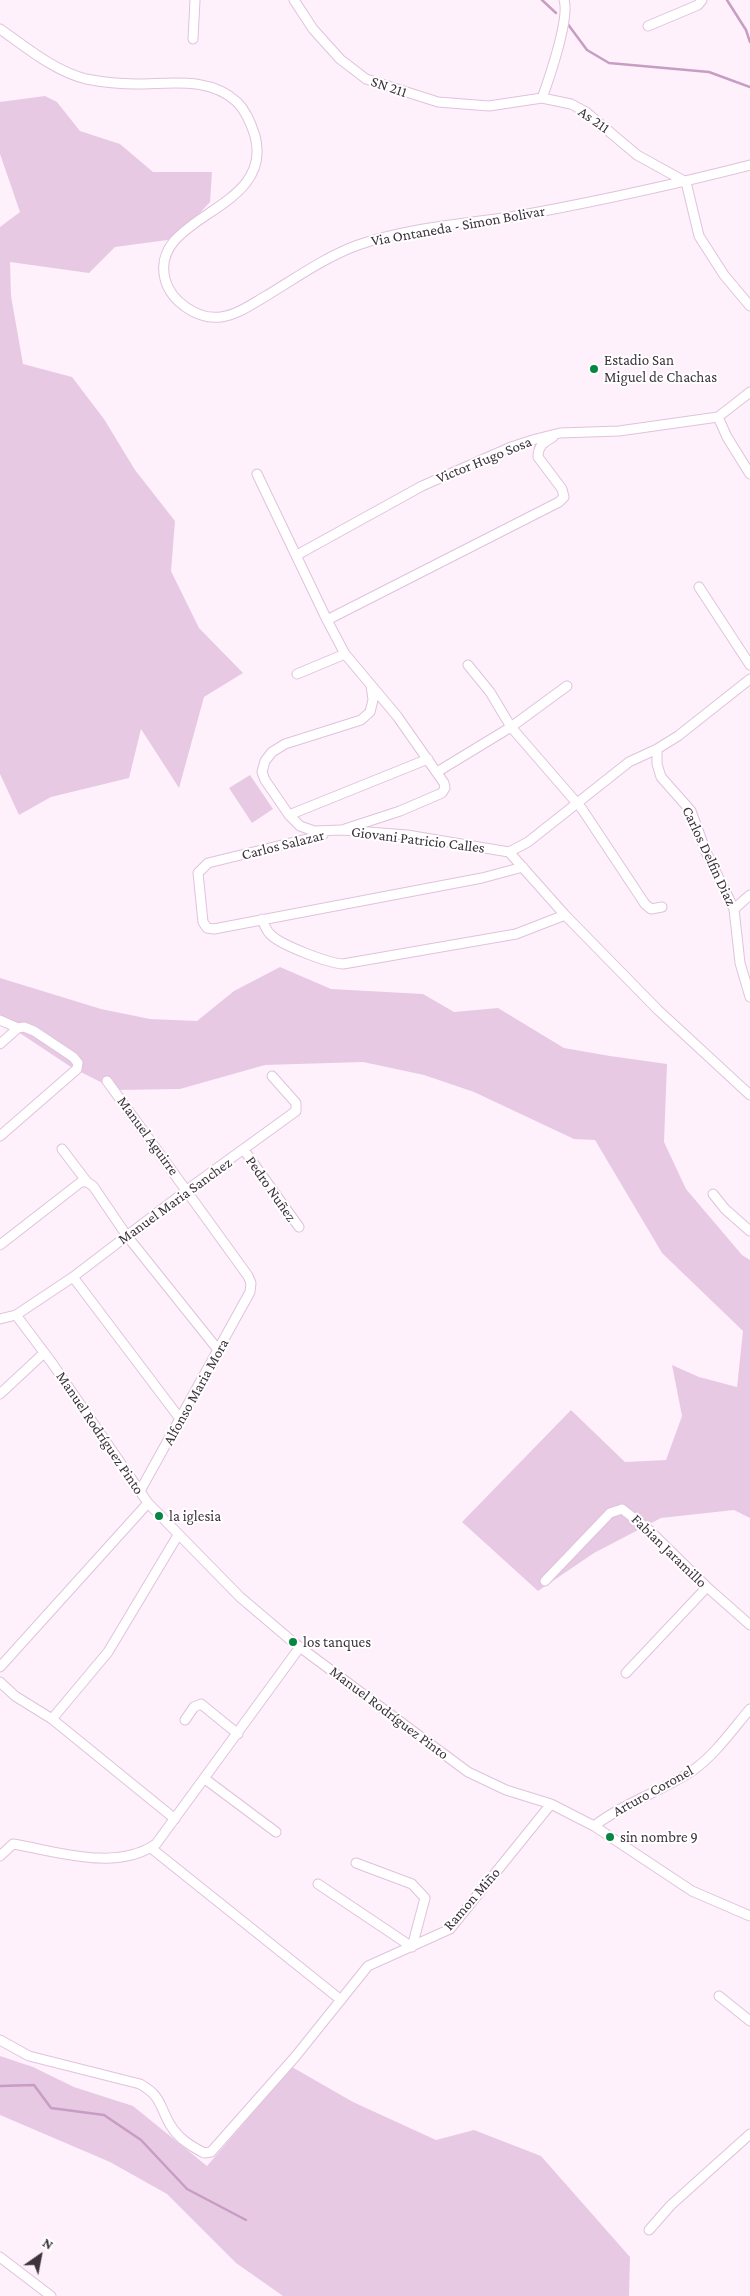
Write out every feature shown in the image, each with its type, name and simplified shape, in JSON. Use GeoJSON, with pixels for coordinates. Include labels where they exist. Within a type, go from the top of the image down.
{"type":"FeatureCollection","features":[{"type":"Feature","properties":{"kind":"street"},"geometry":{"type":"LineString","coordinates":[[193,39],[195,0]]}},
{"type":"Feature","properties":{"kind":"street","name":"SN 211"},"geometry":{"type":"LineString","coordinates":[[294,0],[313,29],[340,59],[366,79],[438,102],[490,106]]}},
{"type":"Feature","properties":{"kind":"street"},"geometry":{"type":"LineString","coordinates":[[542,98],[553,70],[565,13],[564,0]]}},
{"type":"Feature","properties":{"kind":"street"},"geometry":{"type":"LineString","coordinates":[[648,26],[698,5],[702,0]]}},
{"type":"Feature","properties":{"kind":"street","name":"Via Ontaneda - Simon Bolivar"},"geometry":{"type":"LineString","coordinates":[[0,29],[71,74],[102,81],[133,84],[196,83],[216,89],[236,101],[244,111],[252,127],[257,154],[253,169],[244,186],[233,198],[197,221],[175,240],[165,260],[166,282],[175,296],[189,310],[208,316],[219,317],[243,310],[330,257],[358,245],[389,236],[527,214],[686,182],[750,165]]}},
{"type":"Feature","properties":{"kind":"street","name":"As 211"},"geometry":{"type":"LineString","coordinates":[[490,106],[542,98],[571,104],[586,112],[638,155],[686,182]]}},
{"type":"Feature","properties":{"kind":"street"},"geometry":{"type":"LineString","coordinates":[[686,182],[699,236],[724,275],[750,306]]}},
{"type":"Feature","properties":{"kind":"street"},"geometry":{"type":"LineString","coordinates":[[750,392],[718,417],[727,437],[750,474]]}},
{"type":"Feature","properties":{"kind":"street","name":"Victor Hugo Sosa"},"geometry":{"type":"LineString","coordinates":[[296,555],[422,486],[511,447],[560,433],[619,431],[718,417]]}},
{"type":"Feature","properties":{"kind":"street"},"geometry":{"type":"LineString","coordinates":[[327,620],[559,502],[564,497],[562,489],[538,457],[538,451],[541,444],[560,433]]}},
{"type":"Feature","properties":{"kind":"street"},"geometry":{"type":"LineString","coordinates":[[258,474],[327,620],[346,654],[397,716],[437,772],[511,727],[567,686]]}},
{"type":"Feature","properties":{"kind":"street"},"geometry":{"type":"LineString","coordinates":[[700,587],[750,665]]}},
{"type":"Feature","properties":{"kind":"street"},"geometry":{"type":"LineString","coordinates":[[297,674],[346,654]]}},
{"type":"Feature","properties":{"kind":"street"},"geometry":{"type":"LineString","coordinates":[[468,665],[490,692],[511,727],[577,805],[582,808],[645,904],[651,908],[662,906]]}},
{"type":"Feature","properties":{"kind":"street"},"geometry":{"type":"LineString","coordinates":[[750,679],[678,736],[658,749],[629,762],[600,783],[577,805],[528,842],[509,852],[565,915],[658,1010],[750,1095]]}},
{"type":"Feature","properties":{"kind":"street","name":"Giovani Patricio Calles"},"geometry":{"type":"LineString","coordinates":[[371,685],[373,700],[370,712],[361,720],[285,744],[272,752],[265,761],[262,772],[265,780],[289,815],[300,826],[314,831],[342,830],[407,835],[509,852]]}},
{"type":"Feature","properties":{"kind":"street","name":"Carlos Delfin Diaz"},"geometry":{"type":"LineString","coordinates":[[658,749],[658,764],[661,777],[691,811],[706,852],[734,909],[740,963],[750,997]]}},
{"type":"Feature","properties":{"kind":"street"},"geometry":{"type":"LineString","coordinates":[[289,815],[428,760]]}},
{"type":"Feature","properties":{"kind":"street","name":"Carlos Salazar"},"geometry":{"type":"LineString","coordinates":[[262,919],[214,929],[207,928],[202,922],[198,873],[208,863],[342,830],[400,811],[442,793],[445,788],[437,772]]}},
{"type":"Feature","properties":{"kind":"street"},"geometry":{"type":"LineString","coordinates":[[523,867],[482,878],[262,919],[269,933],[282,942],[326,962],[343,964],[516,934],[565,915]]}},
{"type":"Feature","properties":{"kind":"street"},"geometry":{"type":"LineString","coordinates":[[734,909],[750,895]]}},
{"type":"Feature","properties":{"kind":"street"},"geometry":{"type":"LineString","coordinates":[[0,1020],[18,1028]]}},
{"type":"Feature","properties":{"kind":"street"},"geometry":{"type":"LineString","coordinates":[[0,1044],[18,1028],[24,1027],[34,1031],[76,1060],[77,1069],[0,1136]]}},
{"type":"Feature","properties":{"kind":"street","name":"Manuel Maria Sanchez"},"geometry":{"type":"LineString","coordinates":[[16,1315],[73,1277],[297,1109],[296,1103],[272,1076]]}},
{"type":"Feature","properties":{"kind":"street","name":"Manuel Aguirre"},"geometry":{"type":"LineString","coordinates":[[107,1081],[188,1190],[248,1276],[250,1292]]}},
{"type":"Feature","properties":{"kind":"street"},"geometry":{"type":"LineString","coordinates":[[62,1149],[84,1182],[93,1186],[127,1236],[219,1351]]}},
{"type":"Feature","properties":{"kind":"street","name":"Pedro Nuñez"},"geometry":{"type":"LineString","coordinates":[[244,1150],[299,1227]]}},
{"type":"Feature","properties":{"kind":"street"},"geometry":{"type":"LineString","coordinates":[[0,1245],[84,1182]]}},
{"type":"Feature","properties":{"kind":"street"},"geometry":{"type":"LineString","coordinates":[[713,1194],[725,1209],[750,1231]]}},
{"type":"Feature","properties":{"kind":"street"},"geometry":{"type":"LineString","coordinates":[[73,1277],[181,1420]]}},
{"type":"Feature","properties":{"kind":"street","name":"Alfonso Maria Mora"},"geometry":{"type":"LineString","coordinates":[[140,1491],[181,1420],[250,1292]]}},
{"type":"Feature","properties":{"kind":"street"},"geometry":{"type":"LineString","coordinates":[[0,1319],[16,1315]]}},
{"type":"Feature","properties":{"kind":"street","name":"Manuel Rodríguez Pinto"},"geometry":{"type":"LineString","coordinates":[[16,1315],[148,1503],[240,1597],[300,1647],[468,1772],[506,1790],[551,1804],[594,1826],[692,1891],[750,1916]]}},
{"type":"Feature","properties":{"kind":"street"},"geometry":{"type":"LineString","coordinates":[[0,1394],[44,1353]]}},
{"type":"Feature","properties":{"kind":"street"},"geometry":{"type":"LineString","coordinates":[[0,1667],[148,1503]]}},
{"type":"Feature","properties":{"kind":"street","name":"Fabian Jaramillo"},"geometry":{"type":"LineString","coordinates":[[545,1581],[610,1513],[622,1509],[648,1529],[707,1587],[750,1625]]}},
{"type":"Feature","properties":{"kind":"street"},"geometry":{"type":"LineString","coordinates":[[52,1719],[108,1652],[178,1535]]}},
{"type":"Feature","properties":{"kind":"street"},"geometry":{"type":"LineString","coordinates":[[626,1673],[707,1587]]}},
{"type":"Feature","properties":{"kind":"street"},"geometry":{"type":"LineString","coordinates":[[0,1856],[12,1844],[109,1858],[141,1853],[151,1848],[160,1839],[205,1779],[300,1647]]}},
{"type":"Feature","properties":{"kind":"street"},"geometry":{"type":"LineString","coordinates":[[0,1682],[15,1696],[52,1719],[175,1819]]}},
{"type":"Feature","properties":{"kind":"street"},"geometry":{"type":"LineString","coordinates":[[184,1720],[194,1707],[201,1704],[238,1734]]}},
{"type":"Feature","properties":{"kind":"street","name":"Arturo Coronel"},"geometry":{"type":"LineString","coordinates":[[594,1826],[610,1814],[693,1770],[709,1756],[750,1710]]}},
{"type":"Feature","properties":{"kind":"street"},"geometry":{"type":"LineString","coordinates":[[205,1779],[276,1832]]}},
{"type":"Feature","properties":{"kind":"street","name":"Ramon Miño"},"geometry":{"type":"LineString","coordinates":[[0,2040],[29,2056],[140,2084],[149,2089],[162,2105],[170,2125],[180,2138],[204,2154],[210,2152],[295,2057],[368,1966],[450,1929],[551,1804]]}},
{"type":"Feature","properties":{"kind":"street"},"geometry":{"type":"LineString","coordinates":[[151,1848],[341,2000]]}},
{"type":"Feature","properties":{"kind":"street"},"geometry":{"type":"LineString","coordinates":[[318,1884],[412,1947],[425,1898],[412,1884],[356,1863]]}},
{"type":"Feature","properties":{"kind":"street"},"geometry":{"type":"LineString","coordinates":[[719,1996],[750,2022]]}},
{"type":"Feature","properties":{"kind":"street"},"geometry":{"type":"LineString","coordinates":[[648,2230],[671,2205],[750,2134]]}},
{"type":"Feature","properties":{"kind":"street"},"geometry":{"type":"LineString","coordinates":[[0,2257],[51,2296]]}},
{"type":"Feature","properties":{"kind":"shaded area"},"geometry":{"type":"Polygon","coordinates":[[[45,96],[57,102],[80,131],[120,144],[153,172],[212,172],[210,202],[175,239],[115,247],[89,273],[10,262],[11,296],[23,364],[72,377],[104,419],[135,470],[175,521],[171,571],[199,628],[243,673],[204,697],[179,788],[141,729],[129,778],[51,797],[19,815],[0,774],[0,227],[20,212],[0,154],[0,102],[45,96]]]}},
{"type":"Feature","properties":{"kind":"shaded area"},"geometry":{"type":"Polygon","coordinates":[[[250,775],[273,809],[252,823],[229,788],[250,775]]]}},
{"type":"Feature","properties":{"kind":"shaded area"},"geometry":{"type":"Polygon","coordinates":[[[280,967],[331,989],[423,994],[454,1012],[498,1008],[564,1048],[667,1064],[664,1142],[686,1189],[742,1255],[750,1260],[750,1518],[734,1510],[661,1518],[594,1553],[538,1591],[462,1522],[571,1410],[625,1462],[666,1460],[682,1416],[672,1365],[699,1377],[737,1387],[743,1331],[662,1253],[595,1140],[574,1139],[474,1092],[424,1075],[363,1062],[265,1065],[180,1089],[116,1090],[71,1067],[0,1020],[0,978],[101,1009],[150,1019],[197,1021],[234,991],[280,967]]]}},
{"type":"Feature","properties":{"kind":"shaded area"},"geometry":{"type":"Polygon","coordinates":[[[0,2056],[33,2067],[74,2087],[133,2106],[207,2166],[292,2067],[353,2102],[436,2140],[474,2130],[541,2156],[630,2257],[629,2296],[283,2296],[236,2263],[167,2194],[110,2162],[0,2115],[0,2056]]]}},
{"type":"Feature","properties":{"kind":"waterway"},"geometry":{"type":"LineString","coordinates":[[542,0],[556,13]]}},
{"type":"Feature","properties":{"kind":"waterway"},"geometry":{"type":"LineString","coordinates":[[727,0],[746,30],[750,42]]}},
{"type":"Feature","properties":{"kind":"waterway"},"geometry":{"type":"LineString","coordinates":[[567,23],[587,50],[609,63],[709,72],[750,87]]}},
{"type":"Feature","properties":{"kind":"waterway"},"geometry":{"type":"LineString","coordinates":[[0,2086],[34,2085],[51,2108],[104,2115],[141,2140],[187,2189],[246,2220]]}},
{"type":"Feature","properties":{"kind":"place","name":"Estadio San Miguel de Chachas"},"geometry":{"type":"Point","coordinates":[594,369]}},
{"type":"Feature","properties":{"kind":"place","name":"la iglesia"},"geometry":{"type":"Point","coordinates":[159,1516]}},
{"type":"Feature","properties":{"kind":"place","name":"los tanques"},"geometry":{"type":"Point","coordinates":[293,1642]}},
{"type":"Feature","properties":{"kind":"place","name":"sin nombre 9"},"geometry":{"type":"Point","coordinates":[610,1837]}}]}
